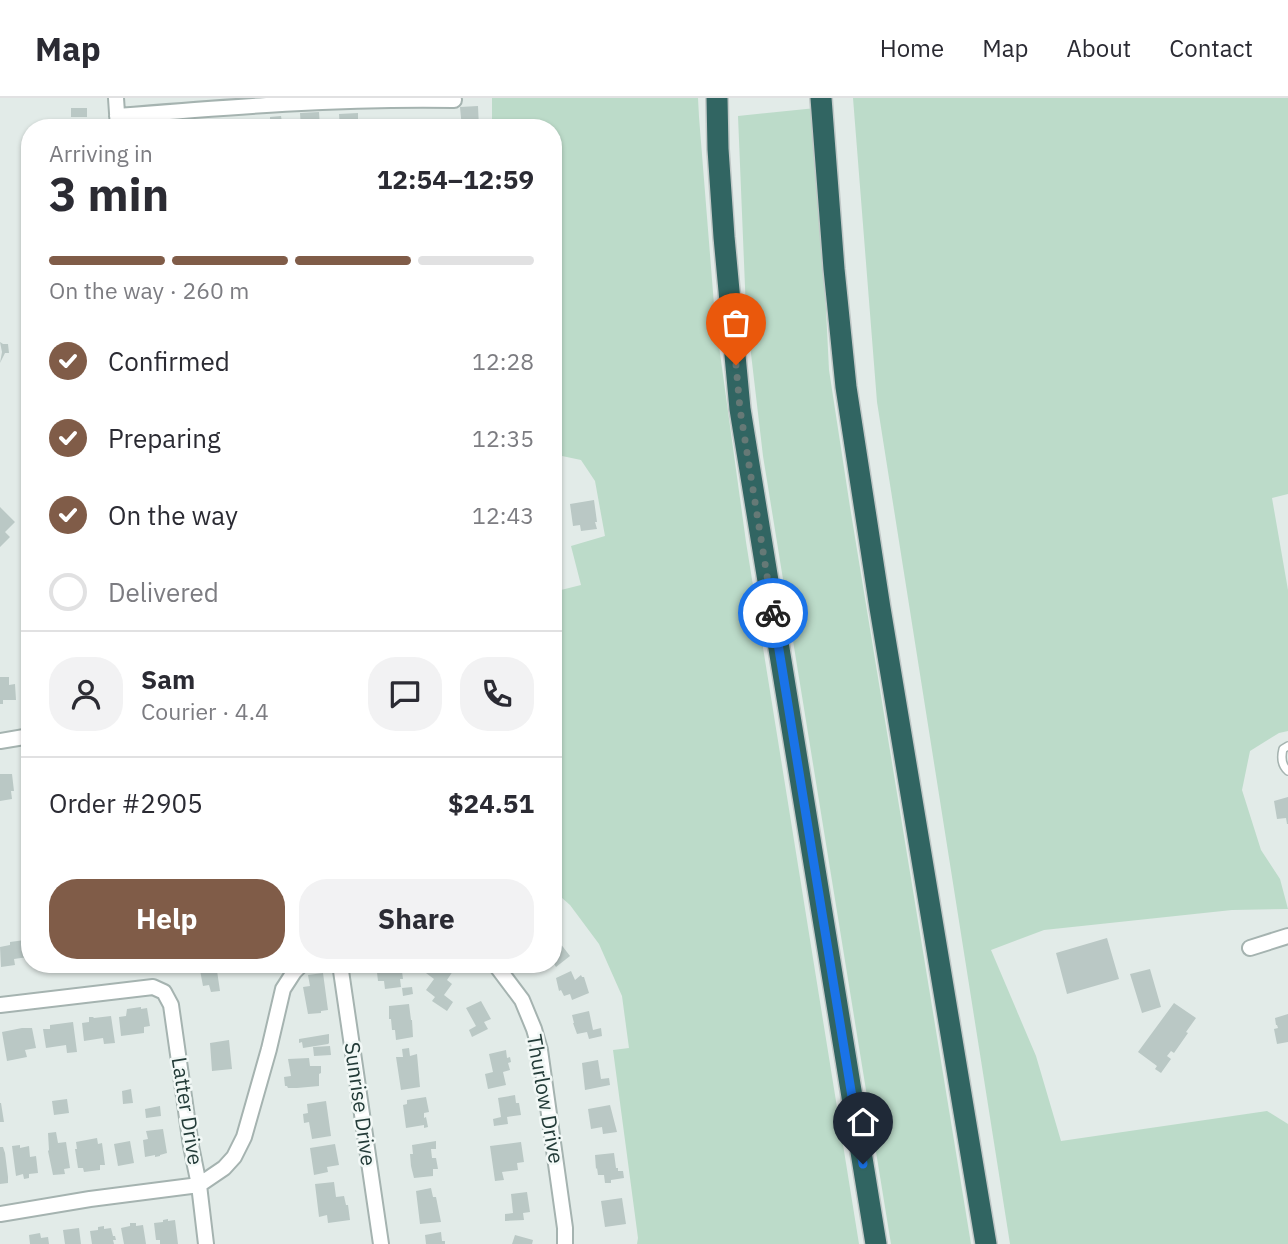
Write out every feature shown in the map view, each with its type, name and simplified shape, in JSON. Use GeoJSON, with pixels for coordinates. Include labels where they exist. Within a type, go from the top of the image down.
{"type":"FeatureCollection","features":[{"type":"Feature","properties":{"kind":"highway"},"geometry":{"type":"LineString","coordinates":[[717,98],[724,237],[740,409],[876,1244]]}},
{"type":"Feature","properties":{"kind":"highway"},"geometry":{"type":"LineString","coordinates":[[821,98],[846,387],[986,1244]]}},
{"type":"Feature","properties":{"kind":"street"},"geometry":{"type":"LineString","coordinates":[[116,98],[117,119]]}},
{"type":"Feature","properties":{"kind":"street"},"geometry":{"type":"LineString","coordinates":[[137,119],[212,108],[394,99],[454,100]]}},
{"type":"Feature","properties":{"kind":"street"},"geometry":{"type":"LineString","coordinates":[[0,741],[21,738]]}},
{"type":"Feature","properties":{"kind":"street"},"geometry":{"type":"LineString","coordinates":[[1250,948],[1288,936]]}},
{"type":"Feature","properties":{"kind":"street"},"geometry":{"type":"LineString","coordinates":[[0,1213],[199,1185],[224,1168],[234,1157],[244,1137],[270,1049],[284,989],[293,973]]}},
{"type":"Feature","properties":{"kind":"street","name":"Sunrise Drive"},"geometry":{"type":"LineString","coordinates":[[341,973],[381,1244]]}},
{"type":"Feature","properties":{"kind":"street","name":"Thurlow Drive"},"geometry":{"type":"LineString","coordinates":[[502,973],[522,1000],[540,1050],[565,1244]]}},
{"type":"Feature","properties":{"kind":"street","name":"Latter Drive"},"geometry":{"type":"LineString","coordinates":[[0,1005],[153,987],[164,992],[171,1005],[206,1244]]}},
{"type":"Feature","properties":{"kind":"lane"},"geometry":{"type":"LineString","coordinates":[[1288,746],[1283,749],[1282,756],[1282,763],[1288,771]]}},
{"type":"Feature","properties":{"kind":"green space"},"geometry":{"type":"Polygon","coordinates":[[[492,98],[698,98],[715,317],[746,542],[859,1244],[637,1244],[613,1050],[629,1048],[622,996],[599,944],[562,898],[562,590],[581,585],[571,546],[605,536],[595,481],[581,460],[562,456],[562,119],[492,119],[492,98]]]}},
{"type":"Feature","properties":{"kind":"green space"},"geometry":{"type":"Polygon","coordinates":[[[853,98],[1288,98],[1288,494],[1272,498],[1288,590],[1288,731],[1279,733],[1250,751],[1242,790],[1261,850],[1280,879],[1288,909],[1232,910],[1044,930],[991,950],[1036,1056],[1061,1141],[1267,1111],[1288,1124],[1288,1244],[1010,1244],[877,402],[853,98]]]}},
{"type":"Feature","properties":{"kind":"green space"},"geometry":{"type":"Polygon","coordinates":[[[816,108],[829,370],[971,1244],[891,1244],[763,456],[746,311],[738,116],[816,108]]]}},
{"type":"Feature","properties":{"kind":"building"},"geometry":{"type":"Polygon","coordinates":[[[478,106],[479,119],[461,119],[460,107],[478,106]]]}},
{"type":"Feature","properties":{"kind":"building"},"geometry":{"type":"Polygon","coordinates":[[[71,108],[87,108],[87,117],[71,117],[71,108]]]}},
{"type":"Feature","properties":{"kind":"building"},"geometry":{"type":"Polygon","coordinates":[[[319,112],[319,119],[300,119],[300,113],[319,112]]]}},
{"type":"Feature","properties":{"kind":"building"},"geometry":{"type":"Polygon","coordinates":[[[358,113],[358,119],[339,119],[339,114],[358,113]]]}},
{"type":"Feature","properties":{"kind":"building"},"geometry":{"type":"Polygon","coordinates":[[[0,342],[8,344],[9,353],[5,353],[0,363],[2,352],[0,342]]]}},
{"type":"Feature","properties":{"kind":"building"},"geometry":{"type":"Polygon","coordinates":[[[594,500],[597,529],[581,531],[580,525],[573,526],[570,504],[594,500]]]}},
{"type":"Feature","properties":{"kind":"building"},"geometry":{"type":"Polygon","coordinates":[[[0,507],[15,522],[5,532],[10,537],[0,547],[0,507]]]}},
{"type":"Feature","properties":{"kind":"building"},"geometry":{"type":"Polygon","coordinates":[[[0,677],[9,677],[9,685],[15,684],[16,700],[3,700],[3,704],[0,704],[0,677]]]}},
{"type":"Feature","properties":{"kind":"building"},"geometry":{"type":"Polygon","coordinates":[[[0,774],[12,774],[12,799],[0,801],[0,774]]]}},
{"type":"Feature","properties":{"kind":"building"},"geometry":{"type":"Polygon","coordinates":[[[1288,797],[1287,824],[1286,818],[1277,819],[1274,801],[1288,797]]]}},
{"type":"Feature","properties":{"kind":"building"},"geometry":{"type":"Polygon","coordinates":[[[1107,938],[1119,979],[1067,994],[1056,953],[1107,938]]]}},
{"type":"Feature","properties":{"kind":"building"},"geometry":{"type":"Polygon","coordinates":[[[21,941],[21,958],[14,959],[15,965],[1,967],[0,947],[10,945],[10,942],[21,941]]]}},
{"type":"Feature","properties":{"kind":"building"},"geometry":{"type":"Polygon","coordinates":[[[562,946],[570,956],[562,962],[562,946]]]}},
{"type":"Feature","properties":{"kind":"building"},"geometry":{"type":"Polygon","coordinates":[[[1150,969],[1161,1007],[1142,1013],[1130,974],[1150,969]]]}},
{"type":"Feature","properties":{"kind":"building"},"geometry":{"type":"Polygon","coordinates":[[[571,971],[575,980],[581,975],[584,977],[589,993],[572,1000],[570,994],[564,996],[561,990],[559,991],[556,978],[571,971]]]}},
{"type":"Feature","properties":{"kind":"building"},"geometry":{"type":"Polygon","coordinates":[[[201,973],[217,973],[220,991],[211,992],[209,985],[203,986],[201,973]]]}},
{"type":"Feature","properties":{"kind":"building"},"geometry":{"type":"Polygon","coordinates":[[[323,973],[328,1010],[308,1014],[303,987],[310,986],[308,975],[323,973]]]}},
{"type":"Feature","properties":{"kind":"building"},"geometry":{"type":"Polygon","coordinates":[[[377,973],[402,973],[401,987],[385,989],[384,981],[378,981],[377,973]]]}},
{"type":"Feature","properties":{"kind":"building"},"geometry":{"type":"Polygon","coordinates":[[[426,973],[452,973],[447,980],[452,984],[444,995],[453,1002],[447,1011],[432,1001],[435,997],[426,990],[434,979],[426,973]]]}},
{"type":"Feature","properties":{"kind":"building"},"geometry":{"type":"Polygon","coordinates":[[[412,987],[413,994],[403,996],[402,988],[412,987]]]}},
{"type":"Feature","properties":{"kind":"building"},"geometry":{"type":"Polygon","coordinates":[[[481,1001],[491,1019],[484,1022],[488,1029],[472,1037],[469,1030],[476,1026],[466,1008],[481,1001]]]}},
{"type":"Feature","properties":{"kind":"building"},"geometry":{"type":"Polygon","coordinates":[[[1174,1003],[1196,1018],[1174,1053],[1171,1051],[1167,1056],[1171,1059],[1161,1073],[1155,1069],[1157,1066],[1138,1052],[1174,1003]]]}},
{"type":"Feature","properties":{"kind":"building"},"geometry":{"type":"Polygon","coordinates":[[[409,1004],[413,1037],[396,1040],[395,1030],[392,1030],[389,1019],[389,1006],[409,1004]]]}},
{"type":"Feature","properties":{"kind":"building"},"geometry":{"type":"Polygon","coordinates":[[[147,1008],[150,1026],[144,1027],[144,1033],[121,1036],[119,1017],[126,1016],[127,1009],[147,1008]]]}},
{"type":"Feature","properties":{"kind":"building"},"geometry":{"type":"Polygon","coordinates":[[[589,1011],[593,1030],[601,1028],[602,1036],[589,1039],[587,1032],[577,1034],[572,1015],[589,1011]]]}},
{"type":"Feature","properties":{"kind":"building"},"geometry":{"type":"Polygon","coordinates":[[[1288,1014],[1288,1042],[1277,1044],[1274,1029],[1278,1028],[1275,1018],[1288,1014]]]}},
{"type":"Feature","properties":{"kind":"building"},"geometry":{"type":"Polygon","coordinates":[[[111,1016],[115,1043],[104,1044],[103,1038],[84,1041],[82,1023],[89,1022],[89,1017],[111,1016]]]}},
{"type":"Feature","properties":{"kind":"building"},"geometry":{"type":"Polygon","coordinates":[[[73,1022],[77,1052],[67,1053],[66,1045],[46,1048],[43,1029],[50,1029],[50,1025],[73,1022]]]}},
{"type":"Feature","properties":{"kind":"building"},"geometry":{"type":"Polygon","coordinates":[[[32,1028],[36,1048],[25,1050],[27,1057],[7,1061],[2,1032],[32,1028]]]}},
{"type":"Feature","properties":{"kind":"building"},"geometry":{"type":"Polygon","coordinates":[[[329,1034],[328,1044],[303,1048],[302,1042],[299,1043],[299,1039],[329,1034]]]}},
{"type":"Feature","properties":{"kind":"building"},"geometry":{"type":"Polygon","coordinates":[[[229,1040],[232,1069],[212,1071],[210,1043],[229,1040]]]}},
{"type":"Feature","properties":{"kind":"building"},"geometry":{"type":"Polygon","coordinates":[[[330,1046],[331,1055],[314,1056],[313,1047],[330,1046]]]}},
{"type":"Feature","properties":{"kind":"building"},"geometry":{"type":"Polygon","coordinates":[[[409,1048],[410,1056],[417,1054],[420,1087],[401,1090],[396,1057],[403,1057],[402,1049],[409,1048]]]}},
{"type":"Feature","properties":{"kind":"building"},"geometry":{"type":"Polygon","coordinates":[[[506,1050],[507,1058],[510,1057],[511,1062],[508,1063],[510,1070],[503,1072],[506,1085],[488,1089],[485,1074],[493,1072],[489,1054],[506,1050]]]}},
{"type":"Feature","properties":{"kind":"building"},"geometry":{"type":"Polygon","coordinates":[[[309,1058],[310,1066],[321,1066],[319,1086],[285,1086],[284,1077],[291,1076],[288,1059],[309,1058]]]}},
{"type":"Feature","properties":{"kind":"building"},"geometry":{"type":"Polygon","coordinates":[[[598,1060],[601,1079],[609,1078],[610,1085],[585,1090],[582,1063],[598,1060]]]}},
{"type":"Feature","properties":{"kind":"building"},"geometry":{"type":"Polygon","coordinates":[[[131,1089],[133,1103],[123,1104],[122,1091],[131,1089]]]}},
{"type":"Feature","properties":{"kind":"building"},"geometry":{"type":"Polygon","coordinates":[[[515,1095],[521,1115],[507,1117],[508,1124],[494,1126],[493,1119],[501,1117],[498,1098],[515,1095]]]}},
{"type":"Feature","properties":{"kind":"building"},"geometry":{"type":"Polygon","coordinates":[[[426,1097],[429,1112],[424,1113],[424,1118],[426,1117],[428,1127],[424,1128],[424,1125],[406,1128],[403,1105],[407,1104],[407,1100],[426,1097]]]}},
{"type":"Feature","properties":{"kind":"building"},"geometry":{"type":"Polygon","coordinates":[[[67,1099],[69,1113],[54,1115],[52,1101],[67,1099]]]}},
{"type":"Feature","properties":{"kind":"building"},"geometry":{"type":"Polygon","coordinates":[[[326,1101],[331,1136],[312,1139],[309,1122],[304,1123],[303,1114],[308,1113],[307,1104],[326,1101]]]}},
{"type":"Feature","properties":{"kind":"building"},"geometry":{"type":"Polygon","coordinates":[[[1,1103],[4,1122],[0,1122],[1,1103]]]}},
{"type":"Feature","properties":{"kind":"building"},"geometry":{"type":"Polygon","coordinates":[[[610,1105],[617,1132],[603,1134],[602,1127],[591,1129],[588,1109],[610,1105]]]}},
{"type":"Feature","properties":{"kind":"building"},"geometry":{"type":"Polygon","coordinates":[[[160,1106],[161,1116],[146,1118],[145,1109],[160,1106]]]}},
{"type":"Feature","properties":{"kind":"building"},"geometry":{"type":"Polygon","coordinates":[[[163,1129],[167,1153],[145,1157],[143,1140],[148,1139],[146,1131],[163,1129]]]}},
{"type":"Feature","properties":{"kind":"building"},"geometry":{"type":"Polygon","coordinates":[[[56,1132],[58,1143],[66,1142],[70,1168],[64,1169],[65,1174],[53,1175],[48,1151],[48,1133],[56,1132]]]}},
{"type":"Feature","properties":{"kind":"building"},"geometry":{"type":"Polygon","coordinates":[[[97,1138],[98,1144],[102,1143],[105,1165],[100,1165],[100,1170],[84,1172],[83,1168],[78,1168],[76,1142],[97,1138]]]}},
{"type":"Feature","properties":{"kind":"building"},"geometry":{"type":"Polygon","coordinates":[[[130,1141],[134,1163],[118,1166],[114,1144],[130,1141]]]}},
{"type":"Feature","properties":{"kind":"building"},"geometry":{"type":"Polygon","coordinates":[[[436,1141],[436,1149],[431,1149],[438,1169],[433,1169],[433,1176],[414,1178],[410,1154],[413,1154],[412,1145],[436,1141]]]}},
{"type":"Feature","properties":{"kind":"building"},"geometry":{"type":"Polygon","coordinates":[[[521,1142],[524,1162],[517,1163],[518,1170],[502,1172],[504,1180],[495,1181],[490,1146],[521,1142]]]}},
{"type":"Feature","properties":{"kind":"building"},"geometry":{"type":"Polygon","coordinates":[[[335,1144],[339,1165],[327,1167],[328,1172],[314,1175],[310,1148],[335,1144]]]}},
{"type":"Feature","properties":{"kind":"building"},"geometry":{"type":"Polygon","coordinates":[[[20,1145],[20,1148],[29,1146],[30,1157],[36,1156],[38,1173],[29,1174],[29,1178],[24,1179],[23,1174],[16,1176],[12,1146],[20,1145]]]}},
{"type":"Feature","properties":{"kind":"building"},"geometry":{"type":"Polygon","coordinates":[[[0,1147],[3,1147],[5,1153],[8,1183],[0,1184],[0,1147]]]}},
{"type":"Feature","properties":{"kind":"building"},"geometry":{"type":"Polygon","coordinates":[[[614,1153],[616,1168],[623,1171],[624,1178],[605,1183],[604,1175],[598,1175],[595,1155],[614,1153]]]}},
{"type":"Feature","properties":{"kind":"building"},"geometry":{"type":"Polygon","coordinates":[[[334,1182],[336,1197],[344,1196],[348,1205],[350,1220],[328,1223],[327,1215],[319,1217],[315,1184],[334,1182]]]}},
{"type":"Feature","properties":{"kind":"building"},"geometry":{"type":"Polygon","coordinates":[[[431,1188],[433,1197],[436,1197],[441,1222],[420,1224],[416,1191],[431,1188]]]}},
{"type":"Feature","properties":{"kind":"building"},"geometry":{"type":"Polygon","coordinates":[[[527,1192],[530,1212],[523,1213],[524,1220],[505,1221],[505,1214],[513,1213],[511,1194],[527,1192]]]}},
{"type":"Feature","properties":{"kind":"building"},"geometry":{"type":"Polygon","coordinates":[[[622,1198],[626,1224],[605,1227],[601,1201],[622,1198]]]}},
{"type":"Feature","properties":{"kind":"building"},"geometry":{"type":"Polygon","coordinates":[[[175,1220],[178,1244],[160,1244],[160,1240],[156,1240],[154,1223],[175,1220]]]}},
{"type":"Feature","properties":{"kind":"building"},"geometry":{"type":"Polygon","coordinates":[[[130,1223],[143,1225],[146,1244],[124,1244],[121,1228],[130,1226],[130,1223]]]}},
{"type":"Feature","properties":{"kind":"building"},"geometry":{"type":"Polygon","coordinates":[[[104,1226],[104,1229],[111,1228],[116,1240],[113,1240],[114,1244],[92,1244],[90,1231],[104,1226]]]}},
{"type":"Feature","properties":{"kind":"building"},"geometry":{"type":"Polygon","coordinates":[[[79,1228],[81,1244],[65,1244],[63,1230],[79,1228]]]}},
{"type":"Feature","properties":{"kind":"building"},"geometry":{"type":"Polygon","coordinates":[[[441,1232],[445,1244],[426,1244],[425,1235],[441,1232]]]}},
{"type":"Feature","properties":{"kind":"building"},"geometry":{"type":"Polygon","coordinates":[[[40,1233],[41,1238],[48,1237],[49,1244],[30,1244],[29,1235],[40,1233]]]}},
{"type":"Feature","properties":{"kind":"building"},"geometry":{"type":"Polygon","coordinates":[[[515,1235],[533,1240],[532,1244],[512,1244],[515,1235]]]}},
{"type":"Feature","properties":{"kind":"way so far"},"geometry":{"type":"LineString","coordinates":[[736,365],[740,409],[773,613]]}},
{"type":"Feature","properties":{"kind":"route"},"geometry":{"type":"LineString","coordinates":[[773,613],[863,1164]]}}]}
